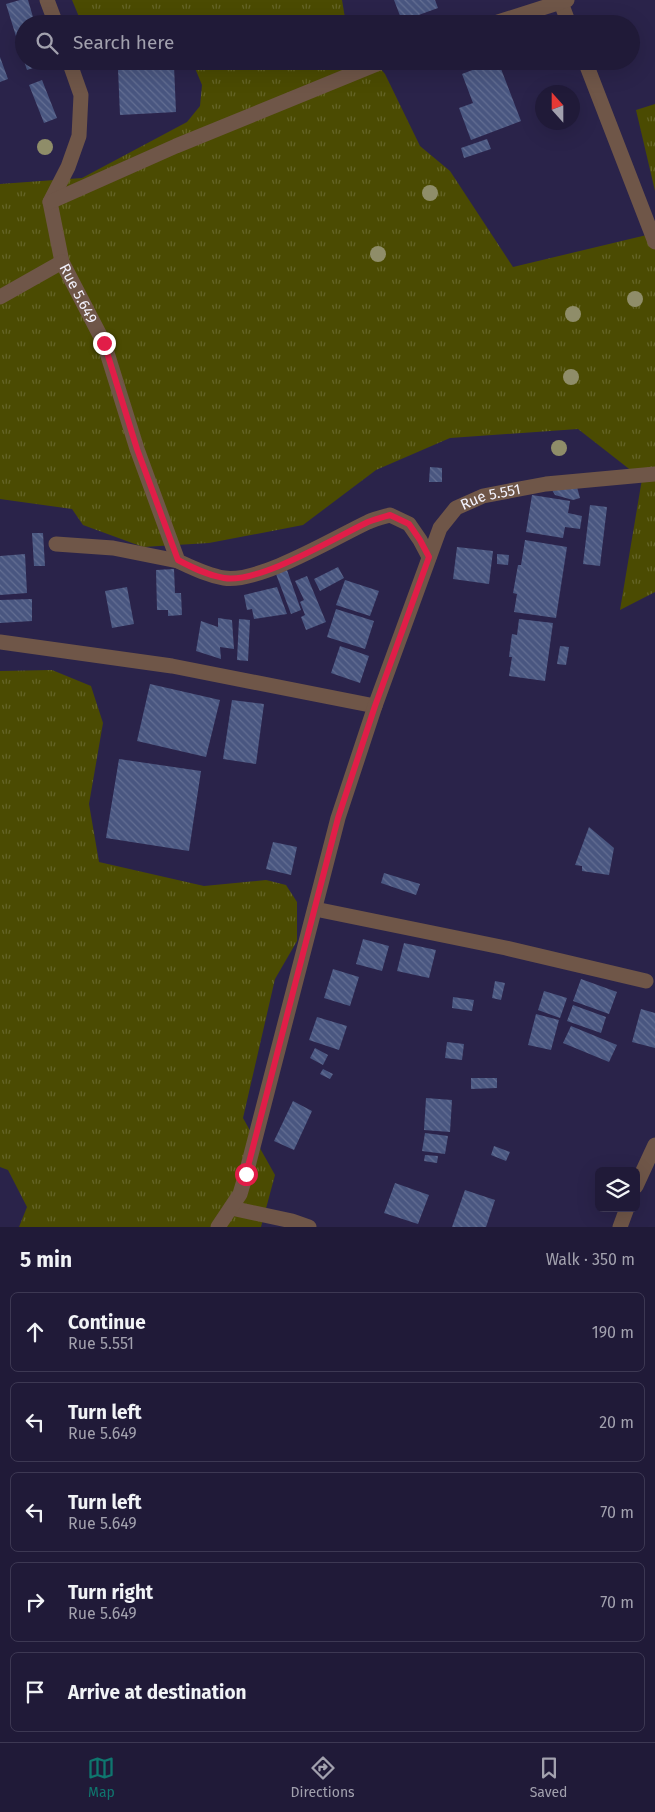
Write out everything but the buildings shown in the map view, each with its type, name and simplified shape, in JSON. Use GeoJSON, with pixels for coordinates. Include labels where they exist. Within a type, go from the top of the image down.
{"type":"FeatureCollection","features":[{"type":"Feature","properties":{"kind":"street"},"geometry":{"type":"LineString","coordinates":[[47,0],[53,15]]}},
{"type":"Feature","properties":{"kind":"street"},"geometry":{"type":"LineString","coordinates":[[520,15],[563,1],[567,15]]}},
{"type":"Feature","properties":{"kind":"street"},"geometry":{"type":"LineString","coordinates":[[50,202],[68,167],[79,136],[81,95],[72,70]]}},
{"type":"Feature","properties":{"kind":"street"},"geometry":{"type":"LineString","coordinates":[[50,202],[185,142],[362,70]]}},
{"type":"Feature","properties":{"kind":"street"},"geometry":{"type":"LineString","coordinates":[[589,70],[650,211],[655,242]]}},
{"type":"Feature","properties":{"kind":"street","name":"Rue 5.649"},"geometry":{"type":"LineString","coordinates":[[50,202],[62,262],[104,343],[137,449],[178,560]]}},
{"type":"Feature","properties":{"kind":"street"},"geometry":{"type":"LineString","coordinates":[[0,297],[62,262]]}},
{"type":"Feature","properties":{"kind":"street","name":"Rue 5.551"},"geometry":{"type":"LineString","coordinates":[[218,1227],[240,1194],[338,818],[375,706],[440,528],[456,508],[483,496],[546,484],[655,474]]}},
{"type":"Feature","properties":{"kind":"street"},"geometry":{"type":"LineString","coordinates":[[56,544],[113,548],[178,560],[200,572],[226,579],[249,576],[320,547],[370,521],[390,515],[409,524],[429,557]]}},
{"type":"Feature","properties":{"kind":"street"},"geometry":{"type":"LineString","coordinates":[[0,642],[172,666],[375,706]]}},
{"type":"Feature","properties":{"kind":"street"},"geometry":{"type":"LineString","coordinates":[[315,909],[506,948],[646,981]]}},
{"type":"Feature","properties":{"kind":"street"},"geometry":{"type":"LineString","coordinates":[[640,1177],[655,1145]]}},
{"type":"Feature","properties":{"kind":"street"},"geometry":{"type":"LineString","coordinates":[[231,1208],[309,1227]]}},
{"type":"Feature","properties":{"kind":"street"},"geometry":{"type":"LineString","coordinates":[[620,1227],[626,1212]]}},
{"type":"Feature","properties":{"kind":"green space"},"geometry":{"type":"Polygon","coordinates":[[[72,0],[342,0],[344,15],[78,15],[72,0]]]}},
{"type":"Feature","properties":{"kind":"green space"},"geometry":{"type":"Polygon","coordinates":[[[196,70],[382,70],[420,146],[450,171],[513,267],[655,233],[655,592],[620,610],[642,479],[578,429],[450,438],[376,470],[303,525],[209,543],[143,547],[83,525],[72,509],[0,499],[0,184],[82,178],[187,122],[200,106],[202,85],[196,70]]]}},
{"type":"Feature","properties":{"kind":"green space"},"geometry":{"type":"Polygon","coordinates":[[[655,104],[655,191],[636,110],[655,104]]]}},
{"type":"Feature","properties":{"kind":"green space"},"geometry":{"type":"Polygon","coordinates":[[[52,670],[91,686],[103,723],[89,804],[99,862],[204,886],[266,880],[286,885],[297,902],[297,941],[275,979],[243,1118],[275,1175],[261,1227],[19,1227],[27,1207],[8,1170],[0,1167],[0,671],[52,670]]]}},
{"type":"Feature","properties":{"kind":"route"},"geometry":{"type":"LineString","coordinates":[[104,343],[137,449],[178,560],[200,572],[226,579],[249,576],[320,547],[370,521],[390,515],[409,524],[429,557],[375,706],[338,818],[246,1174]]}}]}
